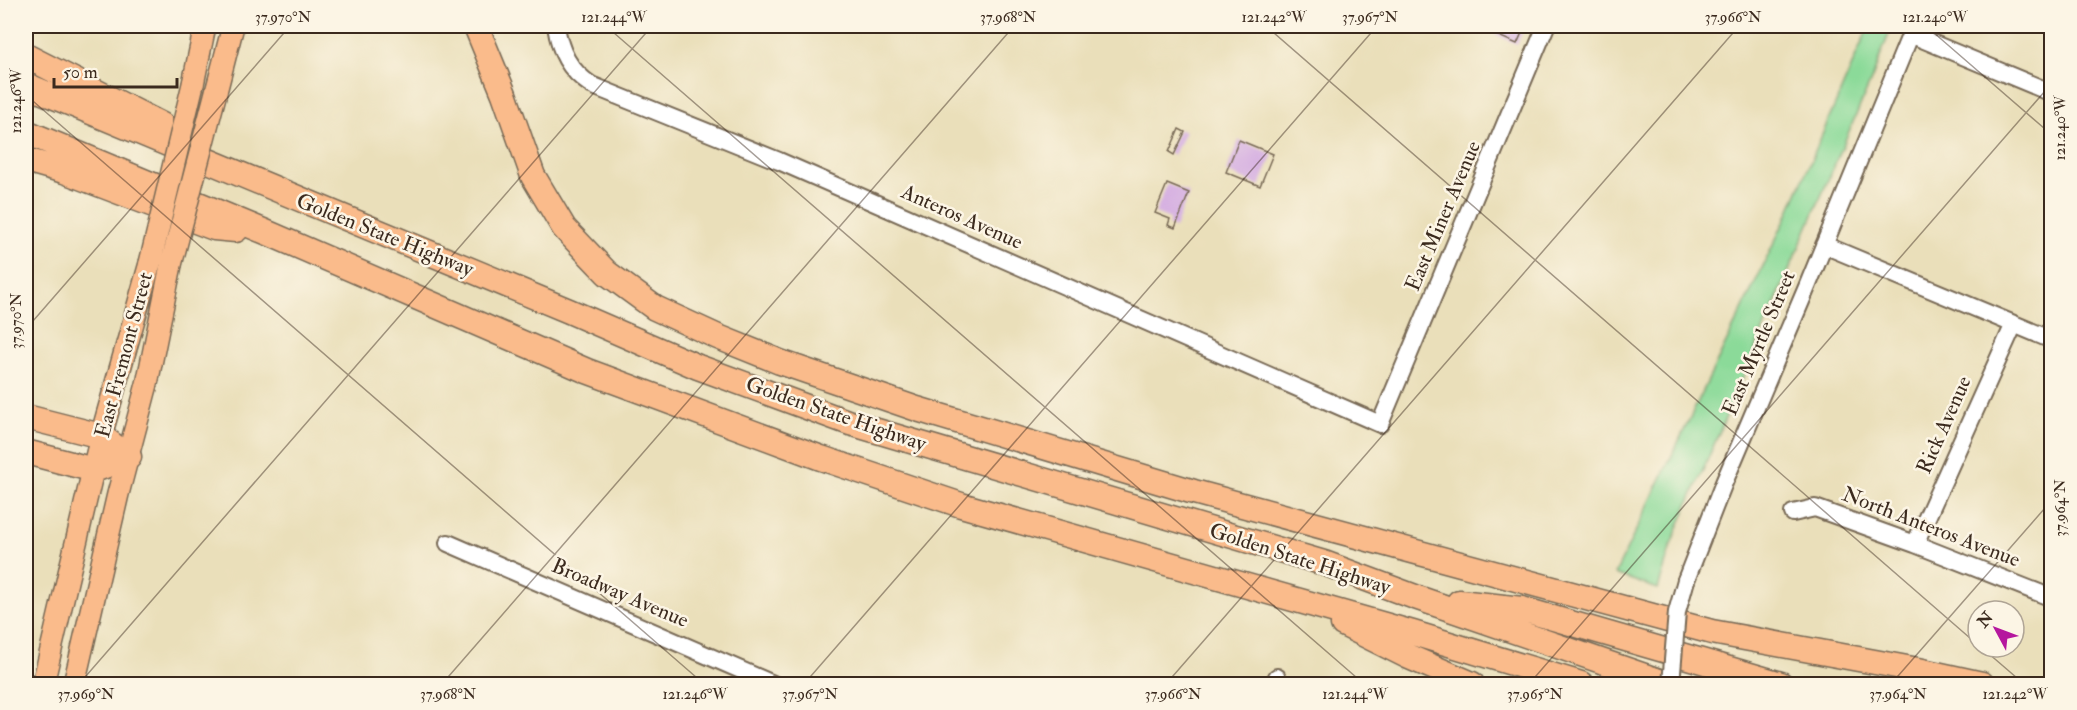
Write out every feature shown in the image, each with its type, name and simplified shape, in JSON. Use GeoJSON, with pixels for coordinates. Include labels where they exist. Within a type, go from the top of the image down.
{"type":"FeatureCollection","features":[{"type":"Feature","properties":{"kind":"highway"},"geometry":{"type":"LineString","coordinates":[[476,26],[504,94],[533,176],[564,228],[607,273],[655,308],[718,337],[780,362],[917,409],[1274,514],[1712,632],[1982,684]]}},
{"type":"Feature","properties":{"kind":"highway"},"geometry":{"type":"LineString","coordinates":[[26,56],[162,125],[182,151]]}},
{"type":"Feature","properties":{"kind":"highway","name":"Golden State Highway"},"geometry":{"type":"LineString","coordinates":[[26,85],[699,367],[839,419],[1324,563],[1415,597],[1670,684]]}},
{"type":"Feature","properties":{"kind":"highway","name":"Golden State Highway"},"geometry":{"type":"LineString","coordinates":[[26,132],[268,233],[587,371],[810,454],[961,505],[1290,598],[1581,684]]}},
{"type":"Feature","properties":{"kind":"highway"},"geometry":{"type":"LineString","coordinates":[[26,160],[64,171],[214,228],[268,233]]}},
{"type":"Feature","properties":{"kind":"highway"},"geometry":{"type":"LineString","coordinates":[[26,417],[101,436],[129,457]]}},
{"type":"Feature","properties":{"kind":"highway"},"geometry":{"type":"LineString","coordinates":[[26,452],[94,470],[129,457]]}},
{"type":"Feature","properties":{"kind":"highway"},"geometry":{"type":"LineString","coordinates":[[1415,597],[1522,609],[1781,684]]}},
{"type":"Feature","properties":{"kind":"highway"},"geometry":{"type":"LineString","coordinates":[[1290,598],[1407,656],[1472,684]]}},
{"type":"Feature","properties":{"kind":"main road","name":"East Fremont Street"},"geometry":{"type":"LineString","coordinates":[[44,684],[101,436],[150,262],[205,26]]}},
{"type":"Feature","properties":{"kind":"main road","name":"East Fremont Street"},"geometry":{"type":"LineString","coordinates":[[74,684],[118,494],[147,384],[171,265],[233,26]]}},
{"type":"Feature","properties":{"kind":"street","name":"Anteros Avenue"},"geometry":{"type":"LineString","coordinates":[[556,26],[567,62],[580,78],[591,85],[779,162],[1380,424]]}},
{"type":"Feature","properties":{"kind":"street","name":"East Miner Avenue"},"geometry":{"type":"LineString","coordinates":[[1380,424],[1546,26]]}},
{"type":"Feature","properties":{"kind":"street"},"geometry":{"type":"LineString","coordinates":[[1912,30],[2052,93]]}},
{"type":"Feature","properties":{"kind":"street","name":"East Myrtle Street"},"geometry":{"type":"LineString","coordinates":[[1670,684],[1677,612],[1686,580],[1723,485],[1912,30]]}},
{"type":"Feature","properties":{"kind":"street"},"geometry":{"type":"LineString","coordinates":[[1824,245],[2052,340]]}},
{"type":"Feature","properties":{"kind":"street","name":"Rick Avenue"},"geometry":{"type":"LineString","coordinates":[[1915,544],[2014,324]]}},
{"type":"Feature","properties":{"kind":"street","name":"North Anteros Avenue"},"geometry":{"type":"LineString","coordinates":[[1792,513],[1815,508],[1915,544],[2052,598]]}},
{"type":"Feature","properties":{"kind":"street","name":"Broadway Avenue"},"geometry":{"type":"LineString","coordinates":[[448,543],[773,684]]}},
{"type":"Feature","properties":{"kind":"green space"},"geometry":{"type":"Polygon","coordinates":[[[1869,26],[1892,26],[1872,78],[1672,542],[1658,589],[1615,574],[1788,214],[1869,26]]]}},
{"type":"Feature","properties":{"kind":"building"},"geometry":{"type":"Polygon","coordinates":[[[1498,26],[1525,26],[1517,44],[1494,34],[1498,26]]]}},
{"type":"Feature","properties":{"kind":"building"},"geometry":{"type":"Polygon","coordinates":[[[1179,129],[1185,132],[1174,155],[1169,152],[1179,129]]]}},
{"type":"Feature","properties":{"kind":"building"},"geometry":{"type":"Polygon","coordinates":[[[1239,140],[1273,154],[1260,186],[1226,172],[1239,140]]]}},
{"type":"Feature","properties":{"kind":"building"},"geometry":{"type":"Polygon","coordinates":[[[1167,184],[1189,193],[1175,228],[1168,225],[1170,219],[1155,213],[1167,184]]]}}]}
